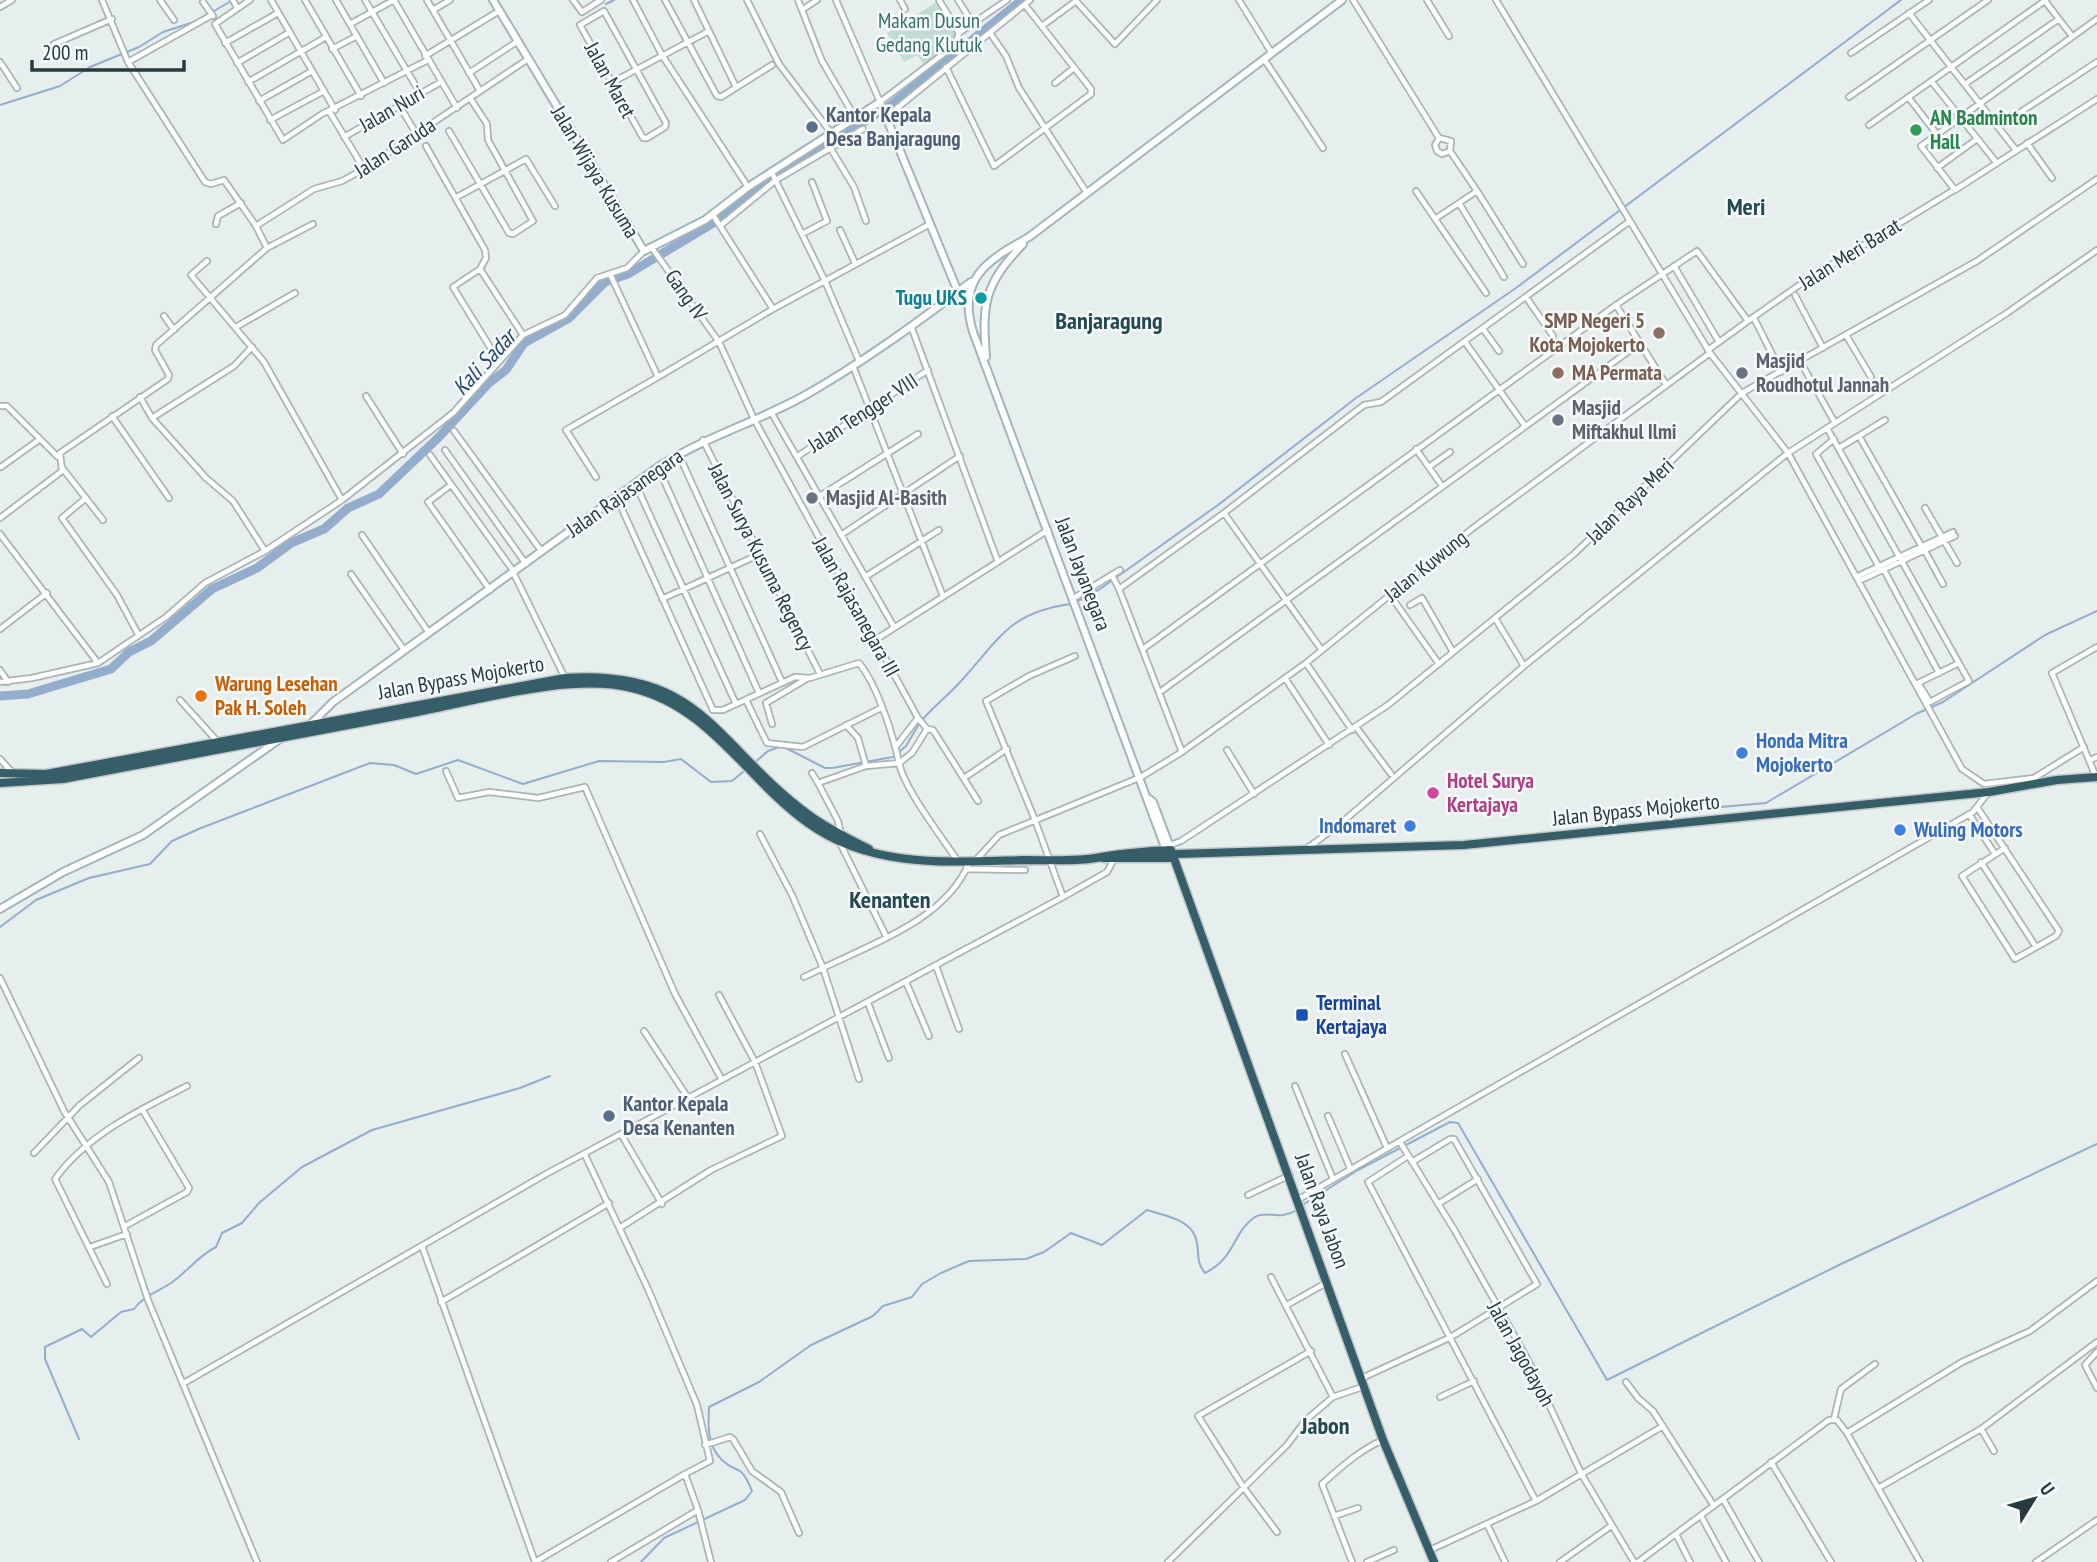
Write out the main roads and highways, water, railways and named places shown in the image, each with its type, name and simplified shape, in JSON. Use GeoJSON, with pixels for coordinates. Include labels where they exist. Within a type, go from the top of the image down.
{"type":"FeatureCollection","features":[{"type":"Feature","properties":{"kind":"highway","name":"Jalan Bypass Mojokerto"},"geometry":{"type":"LineString","coordinates":[[0,783],[63,779],[287,732],[310,724],[565,678],[613,677],[663,692],[701,712],[760,775],[841,839],[906,860],[970,864],[1464,845],[1989,792],[2057,780],[2097,778]]}},
{"type":"Feature","properties":{"kind":"highway","name":"Jalan Bypass Mojokerto"},"geometry":{"type":"LineString","coordinates":[[0,773],[14,775],[79,769],[217,741],[287,732],[303,733],[567,685],[601,684],[631,688],[672,703],[708,727],[744,758]]}},
{"type":"Feature","properties":{"kind":"highway","name":"Jalan Bypass Mojokerto"},"geometry":{"type":"LineString","coordinates":[[1100,858],[1113,861],[1173,855]]}},
{"type":"Feature","properties":{"kind":"highway","name":"Jalan Raya Jabon"},"geometry":{"type":"LineString","coordinates":[[1173,855],[1300,1200],[1384,1440],[1434,1562]]}},
{"type":"Feature","properties":{"kind":"waterway"},"geometry":{"type":"LineString","coordinates":[[606,4],[614,0]]}},
{"type":"Feature","properties":{"kind":"waterway","name":"Kali Sadar"},"geometry":{"type":"LineString","coordinates":[[0,696],[28,694],[111,669],[129,652],[151,641],[212,589],[257,568],[291,543],[324,529],[348,508],[379,494],[439,437],[489,383],[506,370],[524,343],[569,318],[605,282],[628,274],[710,225],[783,172],[891,105],[1022,0]]}},
{"type":"Feature","properties":{"kind":"waterway"},"geometry":{"type":"LineString","coordinates":[[1076,602],[1100,589],[1218,505],[1356,398],[1516,288],[1901,0]]}},
{"type":"Feature","properties":{"kind":"waterway"},"geometry":{"type":"LineString","coordinates":[[0,105],[60,86],[90,67],[139,47],[163,32],[197,21],[231,1]]}},
{"type":"Feature","properties":{"kind":"waterway"},"geometry":{"type":"LineString","coordinates":[[923,719],[1008,629],[1034,613],[1071,604]]}},
{"type":"Feature","properties":{"kind":"waterway"},"geometry":{"type":"LineString","coordinates":[[1709,808],[1766,803],[1916,714],[1943,702],[2045,635],[2097,611]]}},
{"type":"Feature","properties":{"kind":"waterway"},"geometry":{"type":"LineString","coordinates":[[754,763],[768,751],[782,746],[825,768],[893,757],[906,746],[919,724]]}},
{"type":"Feature","properties":{"kind":"waterway"},"geometry":{"type":"LineString","coordinates":[[0,927],[36,900],[89,878],[150,864],[172,841],[370,763],[394,765],[416,774],[458,760],[523,784],[599,761],[664,762],[681,759],[711,782],[732,781],[744,771]]}},
{"type":"Feature","properties":{"kind":"waterway"},"geometry":{"type":"LineString","coordinates":[[79,1439],[45,1359],[45,1347],[82,1329],[91,1337],[121,1312],[134,1309],[216,1247],[222,1233],[242,1223],[259,1203],[302,1167],[372,1130],[520,1088],[550,1076]]}},
{"type":"Feature","properties":{"kind":"waterway"},"geometry":{"type":"LineString","coordinates":[[1301,1206],[1358,1170],[1450,1122],[1458,1123],[1607,1380],[1841,1264],[2097,1144]]}},
{"type":"Feature","properties":{"kind":"waterway"},"geometry":{"type":"LineString","coordinates":[[641,1562],[664,1538],[745,1500],[752,1491],[741,1472],[717,1454],[711,1442],[709,1407],[759,1382],[811,1345],[873,1316],[883,1306],[912,1297],[922,1284],[941,1273],[969,1261],[1026,1259],[1044,1252],[1071,1233],[1102,1245],[1147,1210],[1174,1218],[1192,1230],[1197,1241],[1200,1264],[1205,1273],[1223,1260],[1242,1230],[1255,1217],[1264,1214],[1285,1215],[1297,1210]]}},
{"type":"Feature","properties":{"kind":"place","name":"Kantor Kepala Desa Banjaragung"},"geometry":{"type":"Point","coordinates":[812,127]}},
{"type":"Feature","properties":{"kind":"place","name":"AN Badminton Hall"},"geometry":{"type":"Point","coordinates":[1916,130]}},
{"type":"Feature","properties":{"kind":"place","name":"Tugu UKS"},"geometry":{"type":"Point","coordinates":[981,298]}},
{"type":"Feature","properties":{"kind":"place","name":"SMP Negeri 5 Kota Mojokerto"},"geometry":{"type":"Point","coordinates":[1659,333]}},
{"type":"Feature","properties":{"kind":"place","name":"MA Permata"},"geometry":{"type":"Point","coordinates":[1558,373]}},
{"type":"Feature","properties":{"kind":"place","name":"Masjid Roudhotul Jannah"},"geometry":{"type":"Point","coordinates":[1742,373]}},
{"type":"Feature","properties":{"kind":"place","name":"Masjid Miftakhul Ilmi"},"geometry":{"type":"Point","coordinates":[1558,420]}},
{"type":"Feature","properties":{"kind":"place","name":"Masjid Al-Basith"},"geometry":{"type":"Point","coordinates":[812,498]}},
{"type":"Feature","properties":{"kind":"place","name":"Warung Lesehan Pak H. Soleh"},"geometry":{"type":"Point","coordinates":[201,696]}},
{"type":"Feature","properties":{"kind":"place","name":"Honda Mitra Mojokerto"},"geometry":{"type":"Point","coordinates":[1742,753]}},
{"type":"Feature","properties":{"kind":"place","name":"Hotel Surya Kertajaya"},"geometry":{"type":"Point","coordinates":[1433,793]}},
{"type":"Feature","properties":{"kind":"place","name":"Indomaret"},"geometry":{"type":"Point","coordinates":[1410,826]}},
{"type":"Feature","properties":{"kind":"place","name":"Wuling Motors"},"geometry":{"type":"Point","coordinates":[1900,830]}},
{"type":"Feature","properties":{"kind":"place","name":"Terminal Kertajaya"},"geometry":{"type":"Point","coordinates":[1302,1015]}},
{"type":"Feature","properties":{"kind":"place","name":"Kantor Kepala Desa Kenanten"},"geometry":{"type":"Point","coordinates":[609,1116]}},
{"type":"Feature","properties":{"kind":"district","name":"Meri"},"geometry":{"type":"Point","coordinates":[1746,207]}},
{"type":"Feature","properties":{"kind":"district","name":"Banjaragung"},"geometry":{"type":"Point","coordinates":[1109,321]}},
{"type":"Feature","properties":{"kind":"district","name":"Kenanten"},"geometry":{"type":"Point","coordinates":[890,900]}},
{"type":"Feature","properties":{"kind":"district","name":"Jabon"},"geometry":{"type":"Point","coordinates":[1325,1426]}},
{"type":"Feature","properties":{"kind":"park label","name":"Makam Dusun Gedang Klutuk"},"geometry":{"type":"Point","coordinates":[929,33]}}]}
